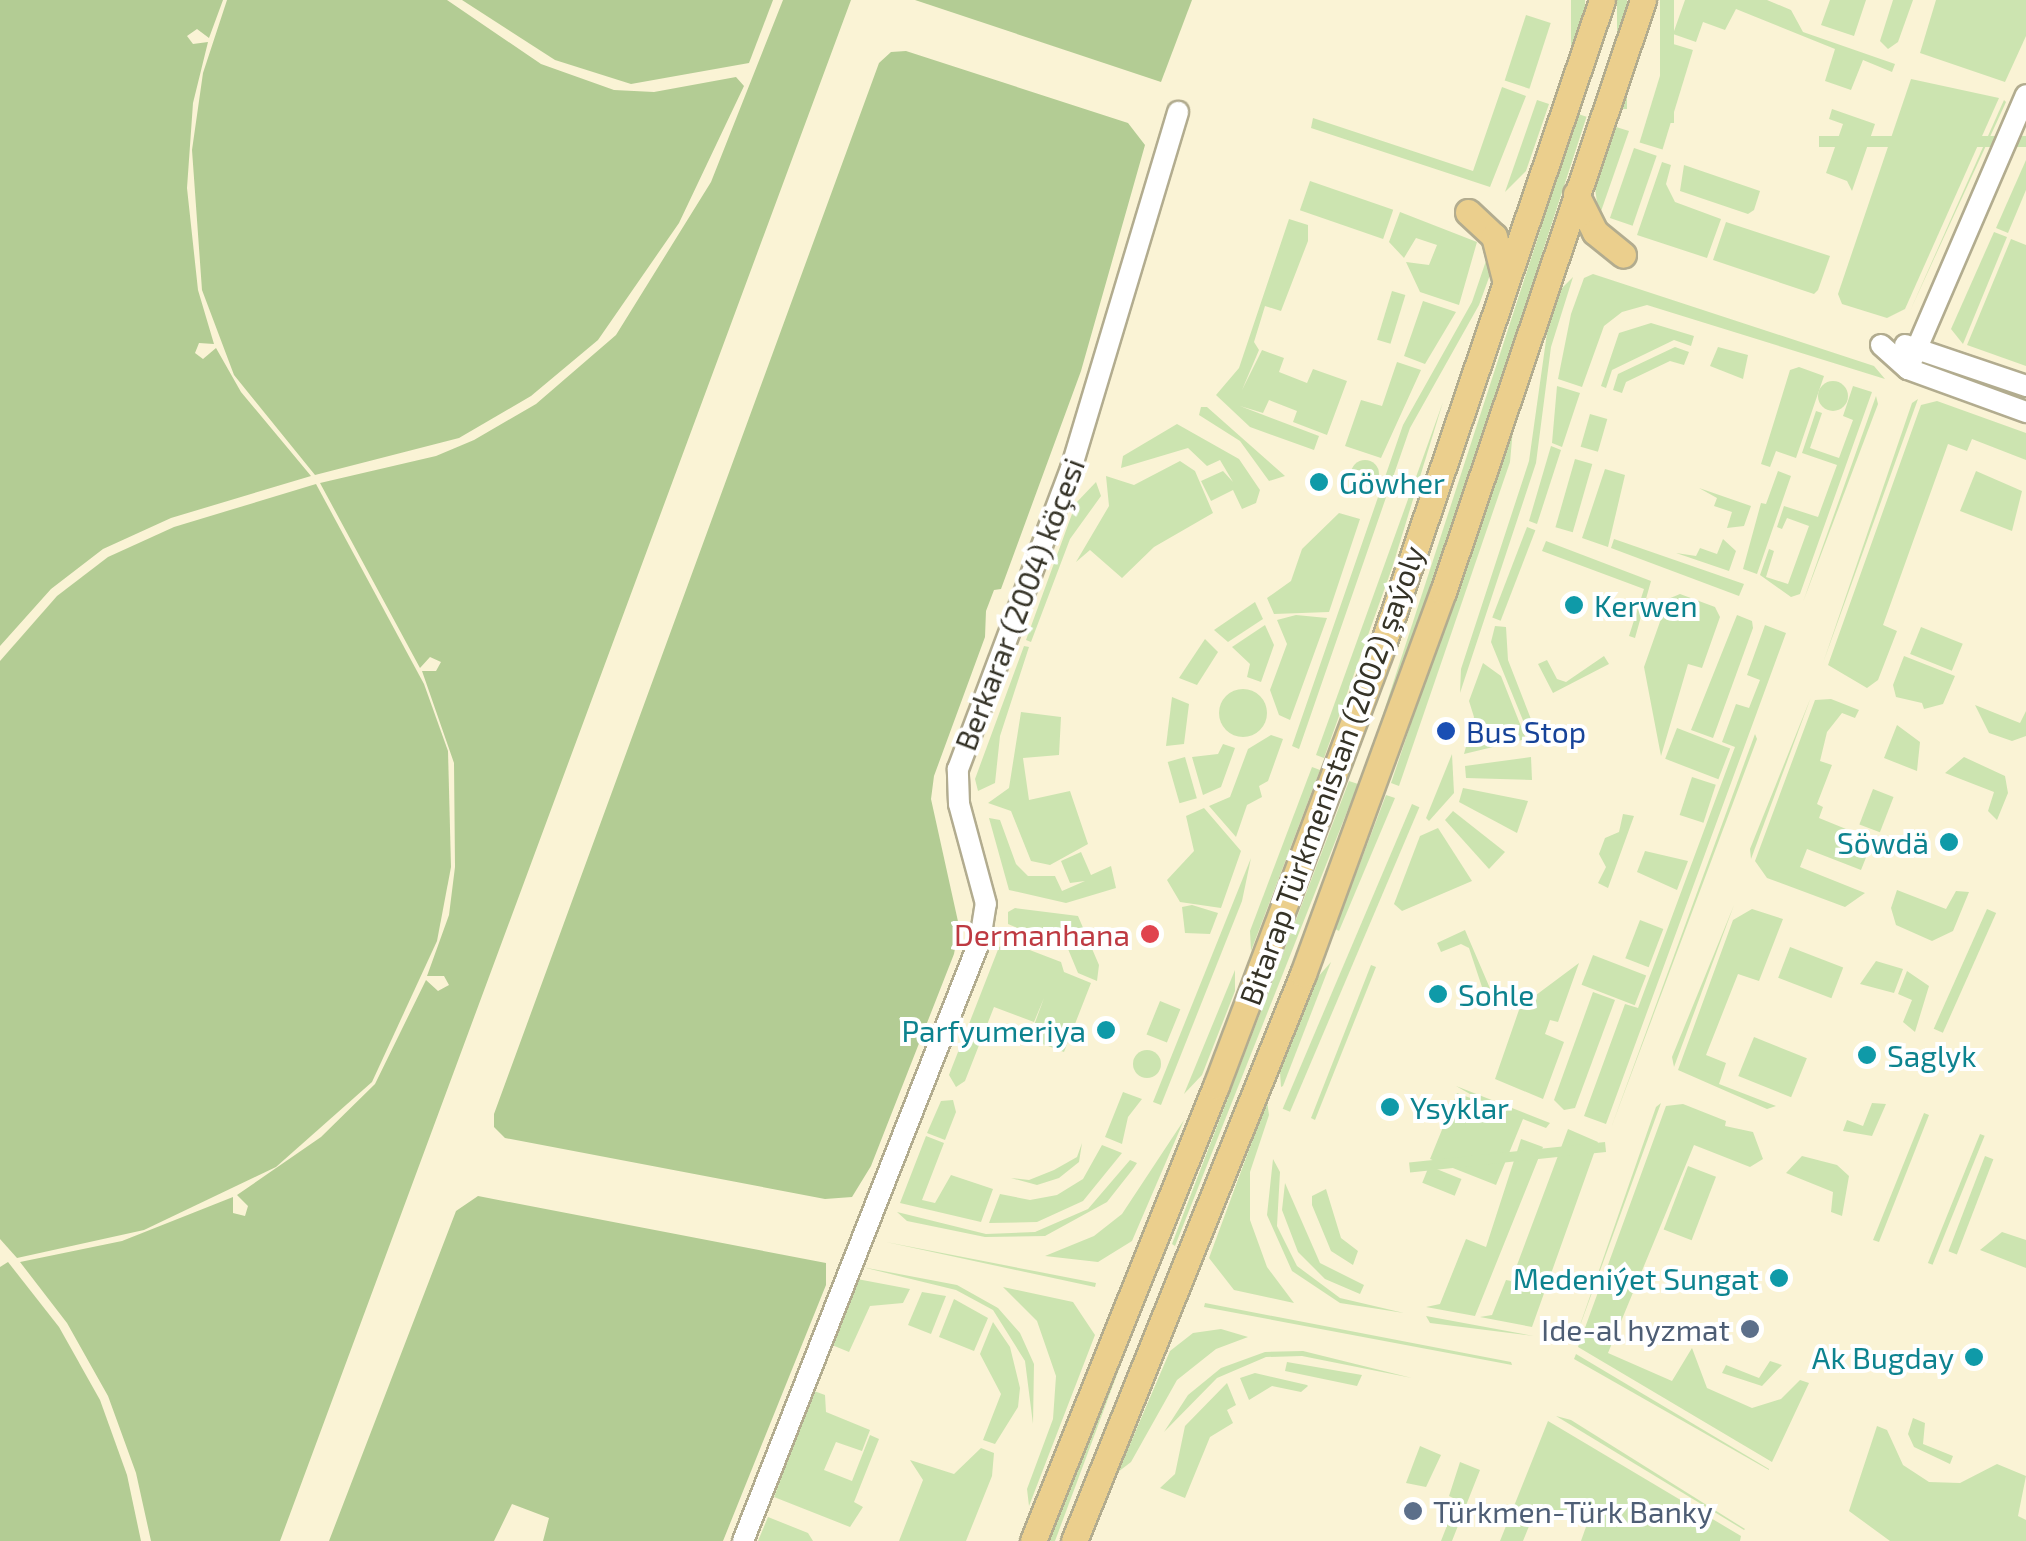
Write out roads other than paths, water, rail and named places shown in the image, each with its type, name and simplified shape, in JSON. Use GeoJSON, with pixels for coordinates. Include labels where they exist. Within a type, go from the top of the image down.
{"type":"FeatureCollection","features":[{"type":"Feature","properties":{"kind":"main road","name":"Bitarap Türkmenistan (2002) şaýoly"},"geometry":{"type":"LineString","coordinates":[[1033,1541],[1369,680],[1602,0]]}},
{"type":"Feature","properties":{"kind":"main road","name":"Bitarap Türkmenistan (2002) şaýoly"},"geometry":{"type":"LineString","coordinates":[[1074,1541],[1309,956],[1443,592],[1643,0]]}},
{"type":"Feature","properties":{"kind":"main road"},"geometry":{"type":"LineString","coordinates":[[1576,194],[1589,224],[1623,256]]}},
{"type":"Feature","properties":{"kind":"main road"},"geometry":{"type":"LineString","coordinates":[[1468,212],[1494,236],[1504,279]]}},
{"type":"Feature","properties":{"kind":"street"},"geometry":{"type":"LineString","coordinates":[[1908,369],[2026,96]]}},
{"type":"Feature","properties":{"kind":"street","name":"Berkarar (2004) köçesi"},"geometry":{"type":"LineString","coordinates":[[743,1541],[980,940],[986,904],[959,804],[958,768],[1076,452],[1178,112]]}},
{"type":"Feature","properties":{"kind":"street"},"geometry":{"type":"LineString","coordinates":[[2026,386],[1917,346],[1881,345],[1908,369],[2026,412]]}},
{"type":"Feature","properties":{"kind":"place","name":"Göwher"},"geometry":{"type":"Point","coordinates":[1319,482]}},
{"type":"Feature","properties":{"kind":"place","name":"Kerwen"},"geometry":{"type":"Point","coordinates":[1574,605]}},
{"type":"Feature","properties":{"kind":"place","name":"Bus Stop"},"geometry":{"type":"Point","coordinates":[1446,731]}},
{"type":"Feature","properties":{"kind":"place","name":"Söwdä"},"geometry":{"type":"Point","coordinates":[1949,842]}},
{"type":"Feature","properties":{"kind":"place","name":"Dermanhana"},"geometry":{"type":"Point","coordinates":[1150,934]}},
{"type":"Feature","properties":{"kind":"place","name":"Sohle"},"geometry":{"type":"Point","coordinates":[1438,994]}},
{"type":"Feature","properties":{"kind":"place","name":"Parfyumeriya"},"geometry":{"type":"Point","coordinates":[1106,1030]}},
{"type":"Feature","properties":{"kind":"place","name":"Saglyk"},"geometry":{"type":"Point","coordinates":[1867,1055]}},
{"type":"Feature","properties":{"kind":"place","name":"Ysyklar"},"geometry":{"type":"Point","coordinates":[1390,1107]}},
{"type":"Feature","properties":{"kind":"place","name":"Medeniýet Sungat"},"geometry":{"type":"Point","coordinates":[1779,1278]}},
{"type":"Feature","properties":{"kind":"place","name":"Ide-al hyzmat"},"geometry":{"type":"Point","coordinates":[1750,1329]}},
{"type":"Feature","properties":{"kind":"place","name":"Ak Bugday"},"geometry":{"type":"Point","coordinates":[1974,1357]}},
{"type":"Feature","properties":{"kind":"place","name":"Türkmen-Türk Banky"},"geometry":{"type":"Point","coordinates":[1413,1511]}}]}
